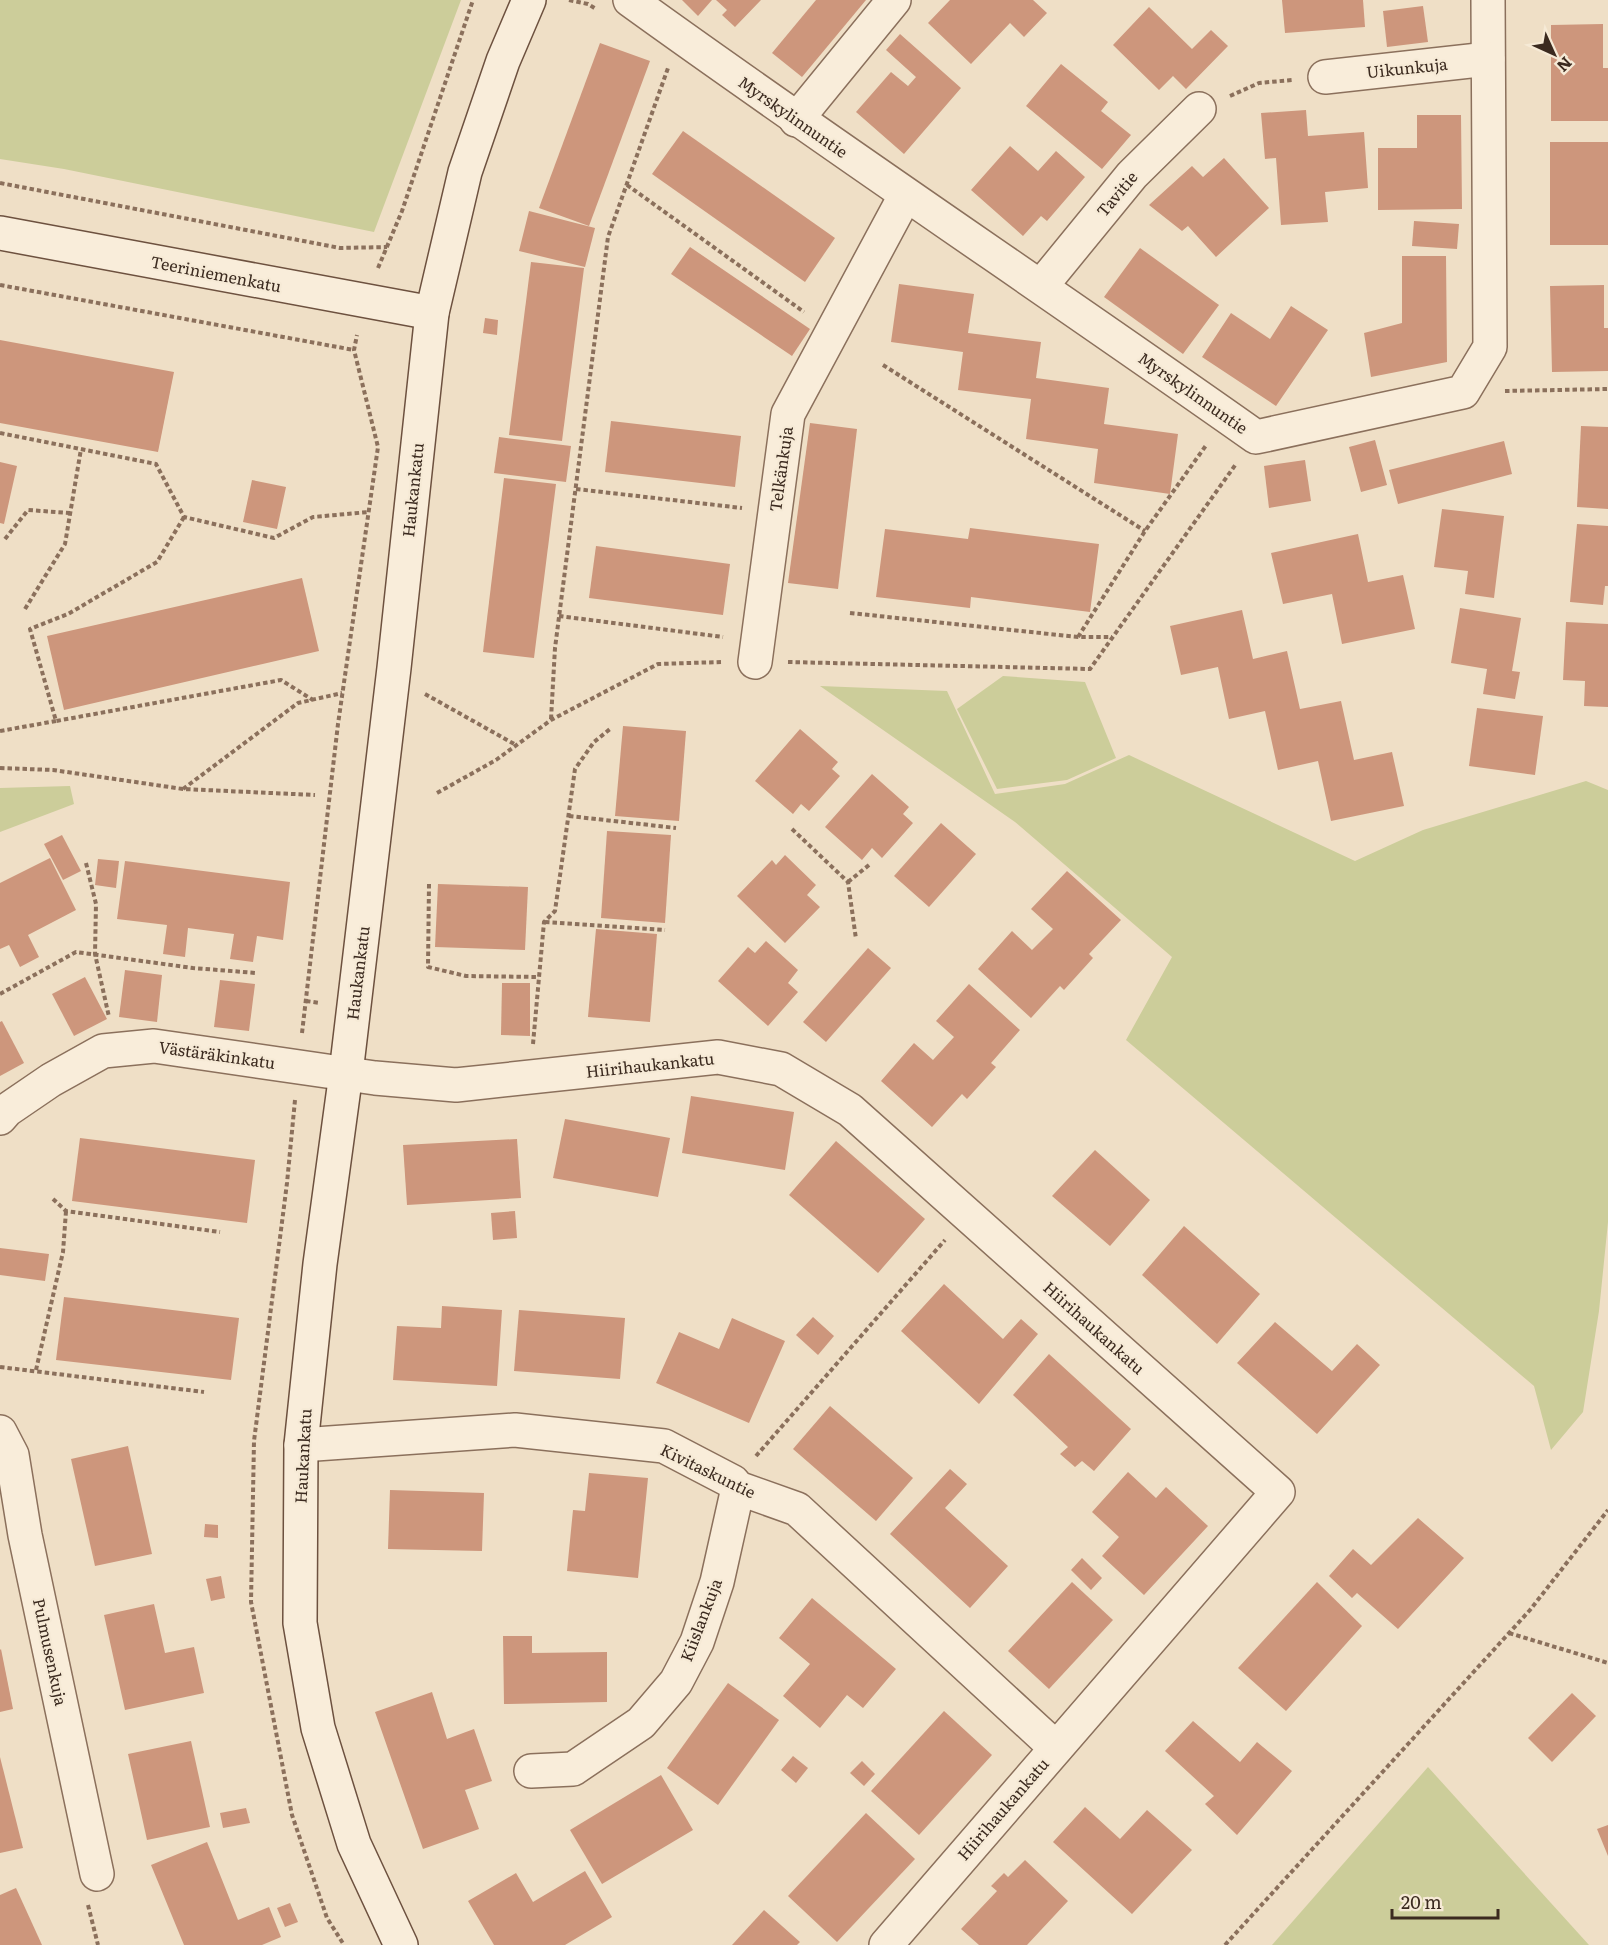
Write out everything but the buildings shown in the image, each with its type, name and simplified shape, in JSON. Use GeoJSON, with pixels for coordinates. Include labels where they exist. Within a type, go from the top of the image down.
{"type":"FeatureCollection","features":[{"type":"Feature","properties":{"kind":"street","name":"Haukankatu"},"geometry":{"type":"LineString","coordinates":[[401,1945],[354,1844],[318,1728],[300,1623],[301,1445],[320,1264],[346,1073],[394,668],[432,313],[465,172],[503,62],[528,0]]}},
{"type":"Feature","properties":{"kind":"street","name":"Myrskylinnuntie"},"geometry":{"type":"LineString","coordinates":[[630,0],[905,196],[1042,285],[1256,436],[1462,392]]}},
{"type":"Feature","properties":{"kind":"street"},"geometry":{"type":"LineString","coordinates":[[796,120],[894,0]]}},
{"type":"Feature","properties":{"kind":"street"},"geometry":{"type":"LineString","coordinates":[[1462,392],[1490,346],[1488,0]]}},
{"type":"Feature","properties":{"kind":"street","name":"Uikunkuja"},"geometry":{"type":"LineString","coordinates":[[1325,77],[1488,59]]}},
{"type":"Feature","properties":{"kind":"street","name":"Tavitie"},"geometry":{"type":"LineString","coordinates":[[1042,285],[1132,175],[1199,109]]}},
{"type":"Feature","properties":{"kind":"street","name":"Telkänkuja"},"geometry":{"type":"LineString","coordinates":[[755,662],[788,414],[905,196]]}},
{"type":"Feature","properties":{"kind":"street","name":"Teeriniemenkatu"},"geometry":{"type":"LineString","coordinates":[[0,232],[432,313]]}},
{"type":"Feature","properties":{"kind":"street","name":"Västäräkinkatu"},"geometry":{"type":"LineString","coordinates":[[0,1118],[7,1110],[51,1080],[103,1051],[154,1046],[346,1073]]}},
{"type":"Feature","properties":{"kind":"street","name":"Hiirihaukankatu"},"geometry":{"type":"LineString","coordinates":[[346,1073],[456,1085],[718,1057],[781,1069],[850,1110],[1278,1492],[886,1945]]}},
{"type":"Feature","properties":{"kind":"street","name":"Kivitaskuntie"},"geometry":{"type":"LineString","coordinates":[[301,1445],[515,1430],[664,1446],[735,1485],[796,1509],[1056,1748]]}},
{"type":"Feature","properties":{"kind":"street","name":"Pulmusenkuja"},"geometry":{"type":"LineString","coordinates":[[0,1431],[12,1455],[25,1535],[97,1874]]}},
{"type":"Feature","properties":{"kind":"street","name":"Kiislankuja"},"geometry":{"type":"LineString","coordinates":[[531,1771],[573,1770],[641,1723],[676,1682],[697,1642],[717,1582],[735,1485]]}},
{"type":"Feature","properties":{"kind":"path"},"geometry":{"type":"LineString","coordinates":[[569,0],[588,4],[598,10]]}},
{"type":"Feature","properties":{"kind":"path"},"geometry":{"type":"LineString","coordinates":[[551,720],[559,616],[608,237],[671,60],[682,38]]}},
{"type":"Feature","properties":{"kind":"path"},"geometry":{"type":"LineString","coordinates":[[1199,109],[1259,83],[1325,77]]}},
{"type":"Feature","properties":{"kind":"path"},"geometry":{"type":"LineString","coordinates":[[0,183],[340,248],[387,246]]}},
{"type":"Feature","properties":{"kind":"path"},"geometry":{"type":"LineString","coordinates":[[627,185],[832,332]]}},
{"type":"Feature","properties":{"kind":"path"},"geometry":{"type":"LineString","coordinates":[[0,285],[354,350]]}},
{"type":"Feature","properties":{"kind":"path"},"geometry":{"type":"LineString","coordinates":[[884,364],[1146,531]]}},
{"type":"Feature","properties":{"kind":"path"},"geometry":{"type":"LineString","coordinates":[[1462,392],[1608,390]]}},
{"type":"Feature","properties":{"kind":"path"},"geometry":{"type":"LineString","coordinates":[[1078,637],[1146,531],[1227,416]]}},
{"type":"Feature","properties":{"kind":"path"},"geometry":{"type":"LineString","coordinates":[[0,433],[156,464],[184,517],[274,538],[313,517],[369,512]]}},
{"type":"Feature","properties":{"kind":"path"},"geometry":{"type":"LineString","coordinates":[[436,793],[496,760],[551,720],[658,664],[755,662],[1090,669],[1256,436]]}},
{"type":"Feature","properties":{"kind":"path"},"geometry":{"type":"LineString","coordinates":[[25,609],[65,544],[81,449]]}},
{"type":"Feature","properties":{"kind":"path"},"geometry":{"type":"LineString","coordinates":[[576,489],[743,508]]}},
{"type":"Feature","properties":{"kind":"path"},"geometry":{"type":"LineString","coordinates":[[6,539],[28,510],[70,513]]}},
{"type":"Feature","properties":{"kind":"path"},"geometry":{"type":"LineString","coordinates":[[56,721],[30,629],[68,614],[157,562],[184,517]]}},
{"type":"Feature","properties":{"kind":"path"},"geometry":{"type":"LineString","coordinates":[[850,613],[1078,637],[1113,637]]}},
{"type":"Feature","properties":{"kind":"path"},"geometry":{"type":"LineString","coordinates":[[559,616],[730,637]]}},
{"type":"Feature","properties":{"kind":"path"},"geometry":{"type":"LineString","coordinates":[[0,731],[281,680],[313,699]]}},
{"type":"Feature","properties":{"kind":"path"},"geometry":{"type":"LineString","coordinates":[[420,704],[421,692],[516,745]]}},
{"type":"Feature","properties":{"kind":"path"},"geometry":{"type":"LineString","coordinates":[[183,789],[298,703],[342,693]]}},
{"type":"Feature","properties":{"kind":"path"},"geometry":{"type":"LineString","coordinates":[[530,1077],[544,922],[555,911],[575,769],[594,742],[610,729]]}},
{"type":"Feature","properties":{"kind":"path"},"geometry":{"type":"LineString","coordinates":[[0,768],[53,770],[183,789],[315,795]]}},
{"type":"Feature","properties":{"kind":"path"},"geometry":{"type":"LineString","coordinates":[[569,816],[676,828]]}},
{"type":"Feature","properties":{"kind":"path"},"geometry":{"type":"LineString","coordinates":[[792,829],[848,882],[856,939]]}},
{"type":"Feature","properties":{"kind":"path"},"geometry":{"type":"LineString","coordinates":[[86,863],[96,904],[95,954],[111,1027]]}},
{"type":"Feature","properties":{"kind":"path"},"geometry":{"type":"LineString","coordinates":[[848,882],[868,865]]}},
{"type":"Feature","properties":{"kind":"path"},"geometry":{"type":"LineString","coordinates":[[429,884],[428,967],[466,976],[539,977]]}},
{"type":"Feature","properties":{"kind":"path"},"geometry":{"type":"LineString","coordinates":[[544,922],[665,930]]}},
{"type":"Feature","properties":{"kind":"path"},"geometry":{"type":"LineString","coordinates":[[0,994],[76,952],[193,968],[256,973]]}},
{"type":"Feature","properties":{"kind":"path"},"geometry":{"type":"LineString","coordinates":[[53,1199],[66,1211],[220,1232]]}},
{"type":"Feature","properties":{"kind":"path"},"geometry":{"type":"LineString","coordinates":[[36,1370],[63,1252],[66,1211]]}},
{"type":"Feature","properties":{"kind":"path"},"geometry":{"type":"LineString","coordinates":[[735,1485],[967,1215]]}},
{"type":"Feature","properties":{"kind":"path"},"geometry":{"type":"LineString","coordinates":[[0,1367],[204,1392]]}},
{"type":"Feature","properties":{"kind":"path"},"geometry":{"type":"LineString","coordinates":[[1224,1945],[1509,1633],[1608,1510]]}},
{"type":"Feature","properties":{"kind":"path"},"geometry":{"type":"LineString","coordinates":[[1509,1633],[1608,1663]]}},
{"type":"Feature","properties":{"kind":"green space"},"geometry":{"type":"Polygon","coordinates":[[[0,0],[461,0],[374,232],[64,169],[0,159],[0,0]]]}},
{"type":"Feature","properties":{"kind":"green space"},"geometry":{"type":"Polygon","coordinates":[[[1003,676],[1085,682],[1116,758],[1067,780],[997,789],[957,709],[1003,676]]]}},
{"type":"Feature","properties":{"kind":"green space"},"geometry":{"type":"Polygon","coordinates":[[[820,686],[947,691],[995,794],[1065,784],[1129,755],[1355,861],[1423,830],[1586,781],[1608,790],[1608,1222],[1599,1311],[1583,1412],[1551,1450],[1534,1386],[1126,1040],[1172,957],[1015,822],[820,686]]]}},
{"type":"Feature","properties":{"kind":"green space"},"geometry":{"type":"Polygon","coordinates":[[[70,786],[74,804],[0,832],[0,788],[70,786]]]}},
{"type":"Feature","properties":{"kind":"green space"},"geometry":{"type":"Polygon","coordinates":[[[1428,1767],[1589,1945],[1272,1945],[1428,1767]]]}}]}
